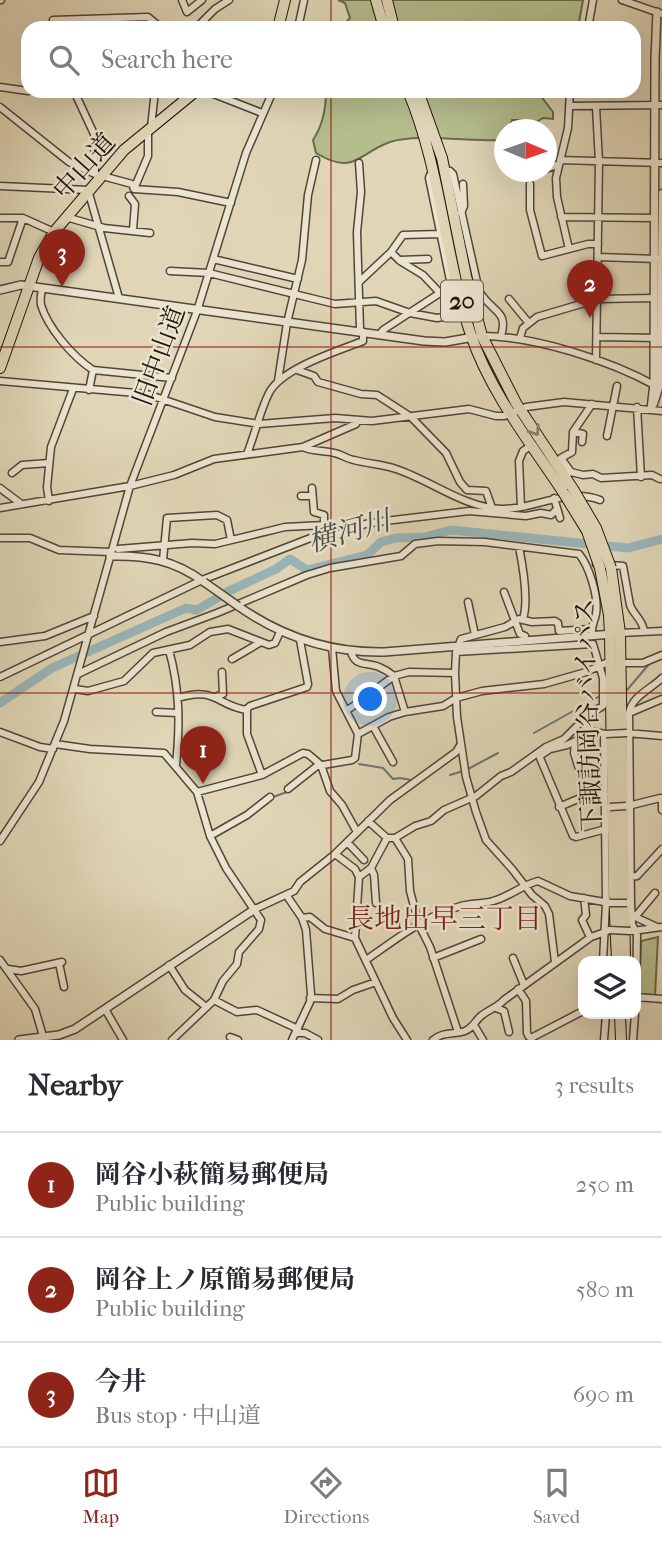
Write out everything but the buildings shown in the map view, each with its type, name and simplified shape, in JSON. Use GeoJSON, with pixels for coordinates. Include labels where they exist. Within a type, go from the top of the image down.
{"type":"FeatureCollection","features":[{"type":"Feature","properties":{"kind":"highway"},"geometry":{"type":"LineString","coordinates":[[280,21],[285,0]]}},
{"type":"Feature","properties":{"kind":"highway"},"geometry":{"type":"LineString","coordinates":[[376,0],[382,21]]}},
{"type":"Feature","properties":{"kind":"highway"},"geometry":{"type":"LineString","coordinates":[[387,0],[392,21]]}},
{"type":"Feature","properties":{"kind":"highway","name":"中山道"},"geometry":{"type":"LineString","coordinates":[[0,368],[39,257],[54,232],[99,174],[187,98]]}},
{"type":"Feature","properties":{"kind":"highway","name":"下諏訪岡谷バイパス"},"geometry":{"type":"LineString","coordinates":[[410,98],[429,150],[458,287],[477,336],[493,361],[532,445],[563,493],[596,527],[606,568],[615,634],[625,956]]}},
{"type":"Feature","properties":{"kind":"highway","name":"下諏訪岡谷バイパス"},"geometry":{"type":"LineString","coordinates":[[421,98],[442,158],[477,336]]}},
{"type":"Feature","properties":{"kind":"highway","name":"下諏訪岡谷バイパス"},"geometry":{"type":"LineString","coordinates":[[516,412],[568,474],[563,493]]}},
{"type":"Feature","properties":{"kind":"highway","name":"下諏訪岡谷バイパス"},"geometry":{"type":"LineString","coordinates":[[615,634],[614,892],[617,956]]}},
{"type":"Feature","properties":{"kind":"highway"},"geometry":{"type":"LineString","coordinates":[[621,1019],[624,1040]]}},
{"type":"Feature","properties":{"kind":"highway"},"geometry":{"type":"LineString","coordinates":[[624,1040],[626,1019]]}},
{"type":"Feature","properties":{"kind":"street"},"geometry":{"type":"LineString","coordinates":[[182,0],[187,12],[201,0]]}},
{"type":"Feature","properties":{"kind":"street"},"geometry":{"type":"LineString","coordinates":[[204,21],[229,0]]}},
{"type":"Feature","properties":{"kind":"street"},"geometry":{"type":"LineString","coordinates":[[300,21],[304,0]]}},
{"type":"Feature","properties":{"kind":"street"},"geometry":{"type":"LineString","coordinates":[[589,21],[593,0]]}},
{"type":"Feature","properties":{"kind":"street"},"geometry":{"type":"LineString","coordinates":[[622,0],[660,13],[658,387],[652,409]]}},
{"type":"Feature","properties":{"kind":"street"},"geometry":{"type":"LineString","coordinates":[[53,21],[148,17],[153,21]]}},
{"type":"Feature","properties":{"kind":"street"},"geometry":{"type":"LineString","coordinates":[[0,87],[21,89]]}},
{"type":"Feature","properties":{"kind":"street"},"geometry":{"type":"LineString","coordinates":[[77,98],[94,134],[99,174]]}},
{"type":"Feature","properties":{"kind":"street"},"geometry":{"type":"LineString","coordinates":[[134,189],[148,156],[154,98]]}},
{"type":"Feature","properties":{"kind":"street"},"geometry":{"type":"LineString","coordinates":[[224,98],[262,113]]}},
{"type":"Feature","properties":{"kind":"street","name":"旧中山道"},"geometry":{"type":"LineString","coordinates":[[75,689],[130,486],[197,311],[246,153],[270,98]]}},
{"type":"Feature","properties":{"kind":"street"},"geometry":{"type":"LineString","coordinates":[[569,249],[561,217],[556,178],[568,128],[570,98]]}},
{"type":"Feature","properties":{"kind":"street"},"geometry":{"type":"LineString","coordinates":[[570,106],[658,106]]}},
{"type":"Feature","properties":{"kind":"street"},"geometry":{"type":"LineString","coordinates":[[0,107],[69,162],[132,184],[134,189]]}},
{"type":"Feature","properties":{"kind":"street"},"geometry":{"type":"LineString","coordinates":[[596,107],[599,162],[596,360]]}},
{"type":"Feature","properties":{"kind":"street"},"geometry":{"type":"LineString","coordinates":[[278,381],[287,323],[302,260],[308,195],[316,160]]}},
{"type":"Feature","properties":{"kind":"street"},"geometry":{"type":"LineString","coordinates":[[559,162],[658,163]]}},
{"type":"Feature","properties":{"kind":"street"},"geometry":{"type":"LineString","coordinates":[[247,454],[270,392],[278,381],[363,341],[360,329],[357,232],[361,192],[359,163]]}},
{"type":"Feature","properties":{"kind":"street"},"geometry":{"type":"LineString","coordinates":[[450,171],[453,174],[484,299],[504,317],[501,335]]}},
{"type":"Feature","properties":{"kind":"street"},"geometry":{"type":"LineString","coordinates":[[170,271],[209,273],[335,304],[376,301],[410,313],[443,317],[452,301],[452,286],[430,175]]}},
{"type":"Feature","properties":{"kind":"street"},"geometry":{"type":"LineString","coordinates":[[461,212],[464,206],[463,184]]}},
{"type":"Feature","properties":{"kind":"street"},"geometry":{"type":"LineString","coordinates":[[530,184],[530,210],[542,256],[598,244]]}},
{"type":"Feature","properties":{"kind":"street"},"geometry":{"type":"LineString","coordinates":[[0,186],[88,190],[119,298]]}},
{"type":"Feature","properties":{"kind":"street"},"geometry":{"type":"LineString","coordinates":[[134,189],[177,192],[231,203]]}},
{"type":"Feature","properties":{"kind":"street"},"geometry":{"type":"LineString","coordinates":[[658,213],[662,193]]}},
{"type":"Feature","properties":{"kind":"street"},"geometry":{"type":"LineString","coordinates":[[129,196],[135,204],[133,230]]}},
{"type":"Feature","properties":{"kind":"street"},"geometry":{"type":"LineString","coordinates":[[561,217],[658,213]]}},
{"type":"Feature","properties":{"kind":"street"},"geometry":{"type":"LineString","coordinates":[[66,217],[104,228],[150,233]]}},
{"type":"Feature","properties":{"kind":"street"},"geometry":{"type":"LineString","coordinates":[[0,218],[23,218],[54,232]]}},
{"type":"Feature","properties":{"kind":"street"},"geometry":{"type":"LineString","coordinates":[[0,262],[8,262],[23,218]]}},
{"type":"Feature","properties":{"kind":"street"},"geometry":{"type":"LineString","coordinates":[[359,282],[391,252],[402,235],[441,234]]}},
{"type":"Feature","properties":{"kind":"street"},"geometry":{"type":"LineString","coordinates":[[391,252],[423,275],[452,301]]}},
{"type":"Feature","properties":{"kind":"street"},"geometry":{"type":"LineString","coordinates":[[598,257],[659,259]]}},
{"type":"Feature","properties":{"kind":"street"},"geometry":{"type":"LineString","coordinates":[[213,259],[298,279]]}},
{"type":"Feature","properties":{"kind":"street"},"geometry":{"type":"LineString","coordinates":[[399,260],[428,259]]}},
{"type":"Feature","properties":{"kind":"street"},"geometry":{"type":"LineString","coordinates":[[659,259],[654,298],[659,323]]}},
{"type":"Feature","properties":{"kind":"street"},"geometry":{"type":"LineString","coordinates":[[0,290],[21,285],[197,311],[445,342],[501,335],[596,360],[658,387]]}},
{"type":"Feature","properties":{"kind":"street"},"geometry":{"type":"LineString","coordinates":[[379,335],[452,286]]}},
{"type":"Feature","properties":{"kind":"street"},"geometry":{"type":"LineString","coordinates":[[42,289],[41,304],[56,333],[76,357],[93,370],[172,378]]}},
{"type":"Feature","properties":{"kind":"street"},"geometry":{"type":"LineString","coordinates":[[520,338],[528,322],[537,317],[598,299],[654,298]]}},
{"type":"Feature","properties":{"kind":"street"},"geometry":{"type":"LineString","coordinates":[[509,299],[528,322]]}},
{"type":"Feature","properties":{"kind":"street"},"geometry":{"type":"LineString","coordinates":[[598,337],[657,338]]}},
{"type":"Feature","properties":{"kind":"street"},"geometry":{"type":"LineString","coordinates":[[89,390],[93,370]]}},
{"type":"Feature","properties":{"kind":"street"},"geometry":{"type":"LineString","coordinates":[[297,370],[314,376],[318,382],[361,394],[376,395],[411,417],[446,453],[460,482],[467,490],[485,491],[492,508]]}},
{"type":"Feature","properties":{"kind":"street"},"geometry":{"type":"LineString","coordinates":[[0,381],[147,394],[215,417],[259,424],[335,418],[359,420],[411,417],[469,409],[496,416],[557,402],[662,411]]}},
{"type":"Feature","properties":{"kind":"street"},"geometry":{"type":"LineString","coordinates":[[607,436],[617,386]]}},
{"type":"Feature","properties":{"kind":"street"},"geometry":{"type":"LineString","coordinates":[[49,500],[49,463],[54,435],[73,389]]}},
{"type":"Feature","properties":{"kind":"street"},"geometry":{"type":"LineString","coordinates":[[592,404],[573,432],[572,452],[561,458],[568,474],[593,474],[601,478],[652,475],[660,479]]}},
{"type":"Feature","properties":{"kind":"street"},"geometry":{"type":"LineString","coordinates":[[637,407],[641,477]]}},
{"type":"Feature","properties":{"kind":"street"},"geometry":{"type":"LineString","coordinates":[[0,508],[130,486],[174,475],[214,459],[303,447],[356,424],[359,420]]}},
{"type":"Feature","properties":{"kind":"street"},"geometry":{"type":"LineString","coordinates":[[573,432],[583,434],[582,442]]}},
{"type":"Feature","properties":{"kind":"street"},"geometry":{"type":"LineString","coordinates":[[521,507],[519,461],[523,452],[532,445]]}},
{"type":"Feature","properties":{"kind":"street"},"geometry":{"type":"LineString","coordinates":[[303,447],[399,470],[444,489],[468,503],[492,508],[521,507],[563,493],[600,500]]}},
{"type":"Feature","properties":{"kind":"street"},"geometry":{"type":"LineString","coordinates":[[12,473],[22,465],[49,463]]}},
{"type":"Feature","properties":{"kind":"street"},"geometry":{"type":"LineString","coordinates":[[0,488],[20,503]]}},
{"type":"Feature","properties":{"kind":"street"},"geometry":{"type":"LineString","coordinates":[[301,496],[312,492],[314,512],[324,515],[325,529]]}},
{"type":"Feature","properties":{"kind":"street"},"geometry":{"type":"LineString","coordinates":[[118,549],[192,543],[215,544],[285,527],[325,529],[342,534],[365,524],[469,511],[526,516],[541,513],[551,515],[563,493]]}},
{"type":"Feature","properties":{"kind":"street"},"geometry":{"type":"LineString","coordinates":[[556,510],[560,518]]}},
{"type":"Feature","properties":{"kind":"street"},"geometry":{"type":"LineString","coordinates":[[163,560],[167,518],[217,516],[226,520],[231,540]]}},
{"type":"Feature","properties":{"kind":"street"},"geometry":{"type":"LineString","coordinates":[[0,677],[203,581],[325,529]]}},
{"type":"Feature","properties":{"kind":"street"},"geometry":{"type":"LineString","coordinates":[[0,538],[30,538],[59,550],[92,551],[101,556],[136,555],[163,560],[187,570],[237,606],[280,632],[332,648],[384,652],[593,642],[602,664],[603,706],[589,714],[564,740],[500,776],[473,797],[444,810],[431,821],[391,838],[371,867],[359,877]]}},
{"type":"Feature","properties":{"kind":"street"},"geometry":{"type":"LineString","coordinates":[[78,673],[166,632],[318,572],[401,556],[415,544],[438,541],[485,542],[579,554],[587,564],[596,608],[592,630],[559,631],[555,621],[520,620],[461,639],[457,649],[455,673],[466,777],[486,840],[523,885],[545,906],[549,915],[555,962]]}},
{"type":"Feature","properties":{"kind":"street"},"geometry":{"type":"LineString","coordinates":[[519,547],[526,583],[520,634],[525,636]]}},
{"type":"Feature","properties":{"kind":"street"},"geometry":{"type":"LineString","coordinates":[[587,564],[624,566],[630,605],[632,611],[639,616],[644,631]]}},
{"type":"Feature","properties":{"kind":"street"},"geometry":{"type":"LineString","coordinates":[[504,592],[520,620]]}},
{"type":"Feature","properties":{"kind":"street"},"geometry":{"type":"LineString","coordinates":[[468,602],[475,635]]}},
{"type":"Feature","properties":{"kind":"street"},"geometry":{"type":"LineString","coordinates":[[0,642],[46,636],[94,616]]}},
{"type":"Feature","properties":{"kind":"street"},"geometry":{"type":"LineString","coordinates":[[0,841],[39,782],[75,689],[88,691],[124,681],[153,653],[190,645],[210,632],[228,629],[272,645],[280,632]]}},
{"type":"Feature","properties":{"kind":"street"},"geometry":{"type":"LineString","coordinates":[[457,649],[662,631]]}},
{"type":"Feature","properties":{"kind":"street"},"geometry":{"type":"LineString","coordinates":[[262,775],[247,734],[247,710],[250,706],[307,687],[309,684],[300,640]]}},
{"type":"Feature","properties":{"kind":"street"},"geometry":{"type":"LineString","coordinates":[[232,659],[261,642]]}},
{"type":"Feature","properties":{"kind":"street"},"geometry":{"type":"LineString","coordinates":[[289,789],[321,765],[355,758],[358,734],[336,691],[332,648]]}},
{"type":"Feature","properties":{"kind":"street"},"geometry":{"type":"LineString","coordinates":[[169,650],[178,679],[179,736],[176,765]]}},
{"type":"Feature","properties":{"kind":"street"},"geometry":{"type":"LineString","coordinates":[[351,651],[352,658],[358,663],[376,665],[394,676],[405,712]]}},
{"type":"Feature","properties":{"kind":"street"},"geometry":{"type":"LineString","coordinates":[[626,663],[643,663],[662,655]]}},
{"type":"Feature","properties":{"kind":"street"},"geometry":{"type":"LineString","coordinates":[[358,734],[389,717],[405,712],[443,706],[456,698],[482,691],[544,684],[586,672],[602,664]]}},
{"type":"Feature","properties":{"kind":"street"},"geometry":{"type":"LineString","coordinates":[[215,697],[223,694],[222,672]]}},
{"type":"Feature","properties":{"kind":"street"},"geometry":{"type":"LineString","coordinates":[[347,710],[394,676],[409,672],[455,673]]}},
{"type":"Feature","properties":{"kind":"street"},"geometry":{"type":"LineString","coordinates":[[634,956],[634,917],[629,903],[629,713],[637,697],[662,678]]}},
{"type":"Feature","properties":{"kind":"street"},"geometry":{"type":"LineString","coordinates":[[178,698],[195,692],[247,710]]}},
{"type":"Feature","properties":{"kind":"street"},"geometry":{"type":"LineString","coordinates":[[629,713],[662,699]]}},
{"type":"Feature","properties":{"kind":"street"},"geometry":{"type":"LineString","coordinates":[[156,712],[178,713]]}},
{"type":"Feature","properties":{"kind":"street"},"geometry":{"type":"LineString","coordinates":[[373,726],[393,762]]}},
{"type":"Feature","properties":{"kind":"street"},"geometry":{"type":"LineString","coordinates":[[0,732],[40,747],[164,752],[197,792],[210,836],[227,869],[261,920],[259,929],[239,952],[237,964],[223,981],[214,1000],[172,1040]]}},
{"type":"Feature","properties":{"kind":"street"},"geometry":{"type":"LineString","coordinates":[[606,829],[576,838],[559,807],[541,755],[548,748],[575,742],[594,732],[662,736]]}},
{"type":"Feature","properties":{"kind":"street"},"geometry":{"type":"LineString","coordinates":[[603,956],[602,931],[608,903],[605,734]]}},
{"type":"Feature","properties":{"kind":"street"},"geometry":{"type":"LineString","coordinates":[[575,742],[574,753],[588,798],[605,794]]}},
{"type":"Feature","properties":{"kind":"street"},"geometry":{"type":"LineString","coordinates":[[19,1040],[43,1036],[61,1037],[255,909],[287,896],[390,800],[456,752],[461,744]]}},
{"type":"Feature","properties":{"kind":"street"},"geometry":{"type":"LineString","coordinates":[[197,792],[243,782],[303,753],[321,765],[330,791],[342,805],[357,832]]}},
{"type":"Feature","properties":{"kind":"street"},"geometry":{"type":"LineString","coordinates":[[210,836],[247,816],[270,797]]}},
{"type":"Feature","properties":{"kind":"street"},"geometry":{"type":"LineString","coordinates":[[607,807],[628,806],[661,798],[662,810]]}},
{"type":"Feature","properties":{"kind":"street"},"geometry":{"type":"LineString","coordinates":[[559,807],[578,799]]}},
{"type":"Feature","properties":{"kind":"street"},"geometry":{"type":"LineString","coordinates":[[368,821],[391,838],[408,859],[408,877],[419,925],[458,1032]]}},
{"type":"Feature","properties":{"kind":"street"},"geometry":{"type":"LineString","coordinates":[[347,842],[364,860]]}},
{"type":"Feature","properties":{"kind":"street"},"geometry":{"type":"LineString","coordinates":[[631,877],[637,876],[662,850]]}},
{"type":"Feature","properties":{"kind":"street"},"geometry":{"type":"LineString","coordinates":[[335,854],[355,869],[359,877],[355,938],[407,1040]]}},
{"type":"Feature","properties":{"kind":"street"},"geometry":{"type":"LineString","coordinates":[[371,867],[376,903]]}},
{"type":"Feature","properties":{"kind":"street"},"geometry":{"type":"LineString","coordinates":[[366,960],[419,925],[462,905],[494,901],[523,885],[538,881],[570,896],[608,903],[629,903]]}},
{"type":"Feature","properties":{"kind":"street"},"geometry":{"type":"LineString","coordinates":[[634,917],[655,893]]}},
{"type":"Feature","properties":{"kind":"street"},"geometry":{"type":"LineString","coordinates":[[287,896],[302,918],[308,945],[310,998],[292,1040]]}},
{"type":"Feature","properties":{"kind":"street"},"geometry":{"type":"LineString","coordinates":[[584,898],[586,915],[582,920],[589,935]]}},
{"type":"Feature","properties":{"kind":"street"},"geometry":{"type":"LineString","coordinates":[[634,917],[659,927]]}},
{"type":"Feature","properties":{"kind":"street"},"geometry":{"type":"LineString","coordinates":[[302,918],[310,918],[325,929],[355,938]]}},
{"type":"Feature","properties":{"kind":"street"},"geometry":{"type":"LineString","coordinates":[[433,1040],[445,1033],[464,1031],[474,1025],[485,1013],[496,1008],[555,962],[602,931],[633,931],[659,927]]}},
{"type":"Feature","properties":{"kind":"street"},"geometry":{"type":"LineString","coordinates":[[433,958],[481,939]]}},
{"type":"Feature","properties":{"kind":"street"},"geometry":{"type":"LineString","coordinates":[[513,958],[526,1001],[527,1033],[530,1037],[578,1014]]}},
{"type":"Feature","properties":{"kind":"street"},"geometry":{"type":"LineString","coordinates":[[0,960],[35,1009],[43,1036]]}},
{"type":"Feature","properties":{"kind":"street"},"geometry":{"type":"LineString","coordinates":[[8,969],[21,971],[60,962],[64,986]]}},
{"type":"Feature","properties":{"kind":"street"},"geometry":{"type":"LineString","coordinates":[[169,965],[185,990],[205,1006]]}},
{"type":"Feature","properties":{"kind":"street"},"geometry":{"type":"LineString","coordinates":[[310,998],[338,999],[376,982]]}},
{"type":"Feature","properties":{"kind":"street"},"geometry":{"type":"LineString","coordinates":[[641,997],[662,999]]}},
{"type":"Feature","properties":{"kind":"street"},"geometry":{"type":"LineString","coordinates":[[214,1000],[237,1012],[257,1010],[318,1040]]}},
{"type":"Feature","properties":{"kind":"street"},"geometry":{"type":"LineString","coordinates":[[496,1008],[504,1012],[509,1032]]}},
{"type":"Feature","properties":{"kind":"street"},"geometry":{"type":"LineString","coordinates":[[105,1009],[123,1040]]}},
{"type":"Feature","properties":{"kind":"street"},"geometry":{"type":"LineString","coordinates":[[604,1040],[606,1019]]}},
{"type":"Feature","properties":{"kind":"street"},"geometry":{"type":"LineString","coordinates":[[634,1040],[635,1019]]}},
{"type":"Feature","properties":{"kind":"street"},"geometry":{"type":"LineString","coordinates":[[474,1025],[483,1040]]}},
{"type":"Feature","properties":{"kind":"street"},"geometry":{"type":"LineString","coordinates":[[230,1037],[238,1040]]}},
{"type":"Feature","properties":{"kind":"green space"},"geometry":{"type":"Polygon","coordinates":[[[338,0],[583,0],[579,21],[347,21],[350,18],[345,3],[338,0]]]}},
{"type":"Feature","properties":{"kind":"green space"},"geometry":{"type":"Polygon","coordinates":[[[325,98],[542,98],[553,112],[553,119],[494,119],[494,140],[401,139],[347,163],[329,160],[316,153],[313,140],[323,117],[325,98]]]}},
{"type":"Feature","properties":{"kind":"green space"},"geometry":{"type":"Polygon","coordinates":[[[658,937],[655,996],[641,994],[641,941],[658,937]]]}},
{"type":"Feature","properties":{"kind":"waterway","name":"横河川"},"geometry":{"type":"LineString","coordinates":[[0,703],[52,668],[186,608],[197,610],[290,559],[307,570],[367,555],[381,542],[396,538],[425,537],[451,530],[628,548],[662,539]]}},
{"type":"Feature","properties":{"kind":"waterway"},"geometry":{"type":"LineString","coordinates":[[627,690],[650,663]]}},
{"type":"Feature","properties":{"kind":"waterway"},"geometry":{"type":"LineString","coordinates":[[534,733],[600,696]]}},
{"type":"Feature","properties":{"kind":"waterway"},"geometry":{"type":"LineString","coordinates":[[468,769],[498,753]]}},
{"type":"Feature","properties":{"kind":"waterway"},"geometry":{"type":"LineString","coordinates":[[359,764],[383,768],[393,779],[411,780]]}},
{"type":"Feature","properties":{"kind":"waterway"},"geometry":{"type":"LineString","coordinates":[[450,775],[463,771]]}},
{"type":"Feature","properties":{"kind":"waterway"},"geometry":{"type":"LineString","coordinates":[[273,797],[287,792]]}},
{"type":"Feature","properties":{"kind":"waterway"},"geometry":{"type":"LineString","coordinates":[[308,925],[312,973]]}},
{"type":"Feature","properties":{"kind":"waterway"},"geometry":{"type":"LineString","coordinates":[[301,1030],[307,1016]]}},
{"type":"Feature","properties":{"kind":"place","name":"今井"},"geometry":{"type":"Point","coordinates":[62,287]}},
{"type":"Feature","properties":{"kind":"place","name":"岡谷上ノ原簡易郵便局"},"geometry":{"type":"Point","coordinates":[590,318]}},
{"type":"Feature","properties":{"kind":"place","name":"岡谷小萩簡易郵便局"},"geometry":{"type":"Point","coordinates":[203,784]}},
{"type":"Feature","properties":{"kind":"district","name":"長地出早三丁目"},"geometry":{"type":"Point","coordinates":[444,918]}}]}
